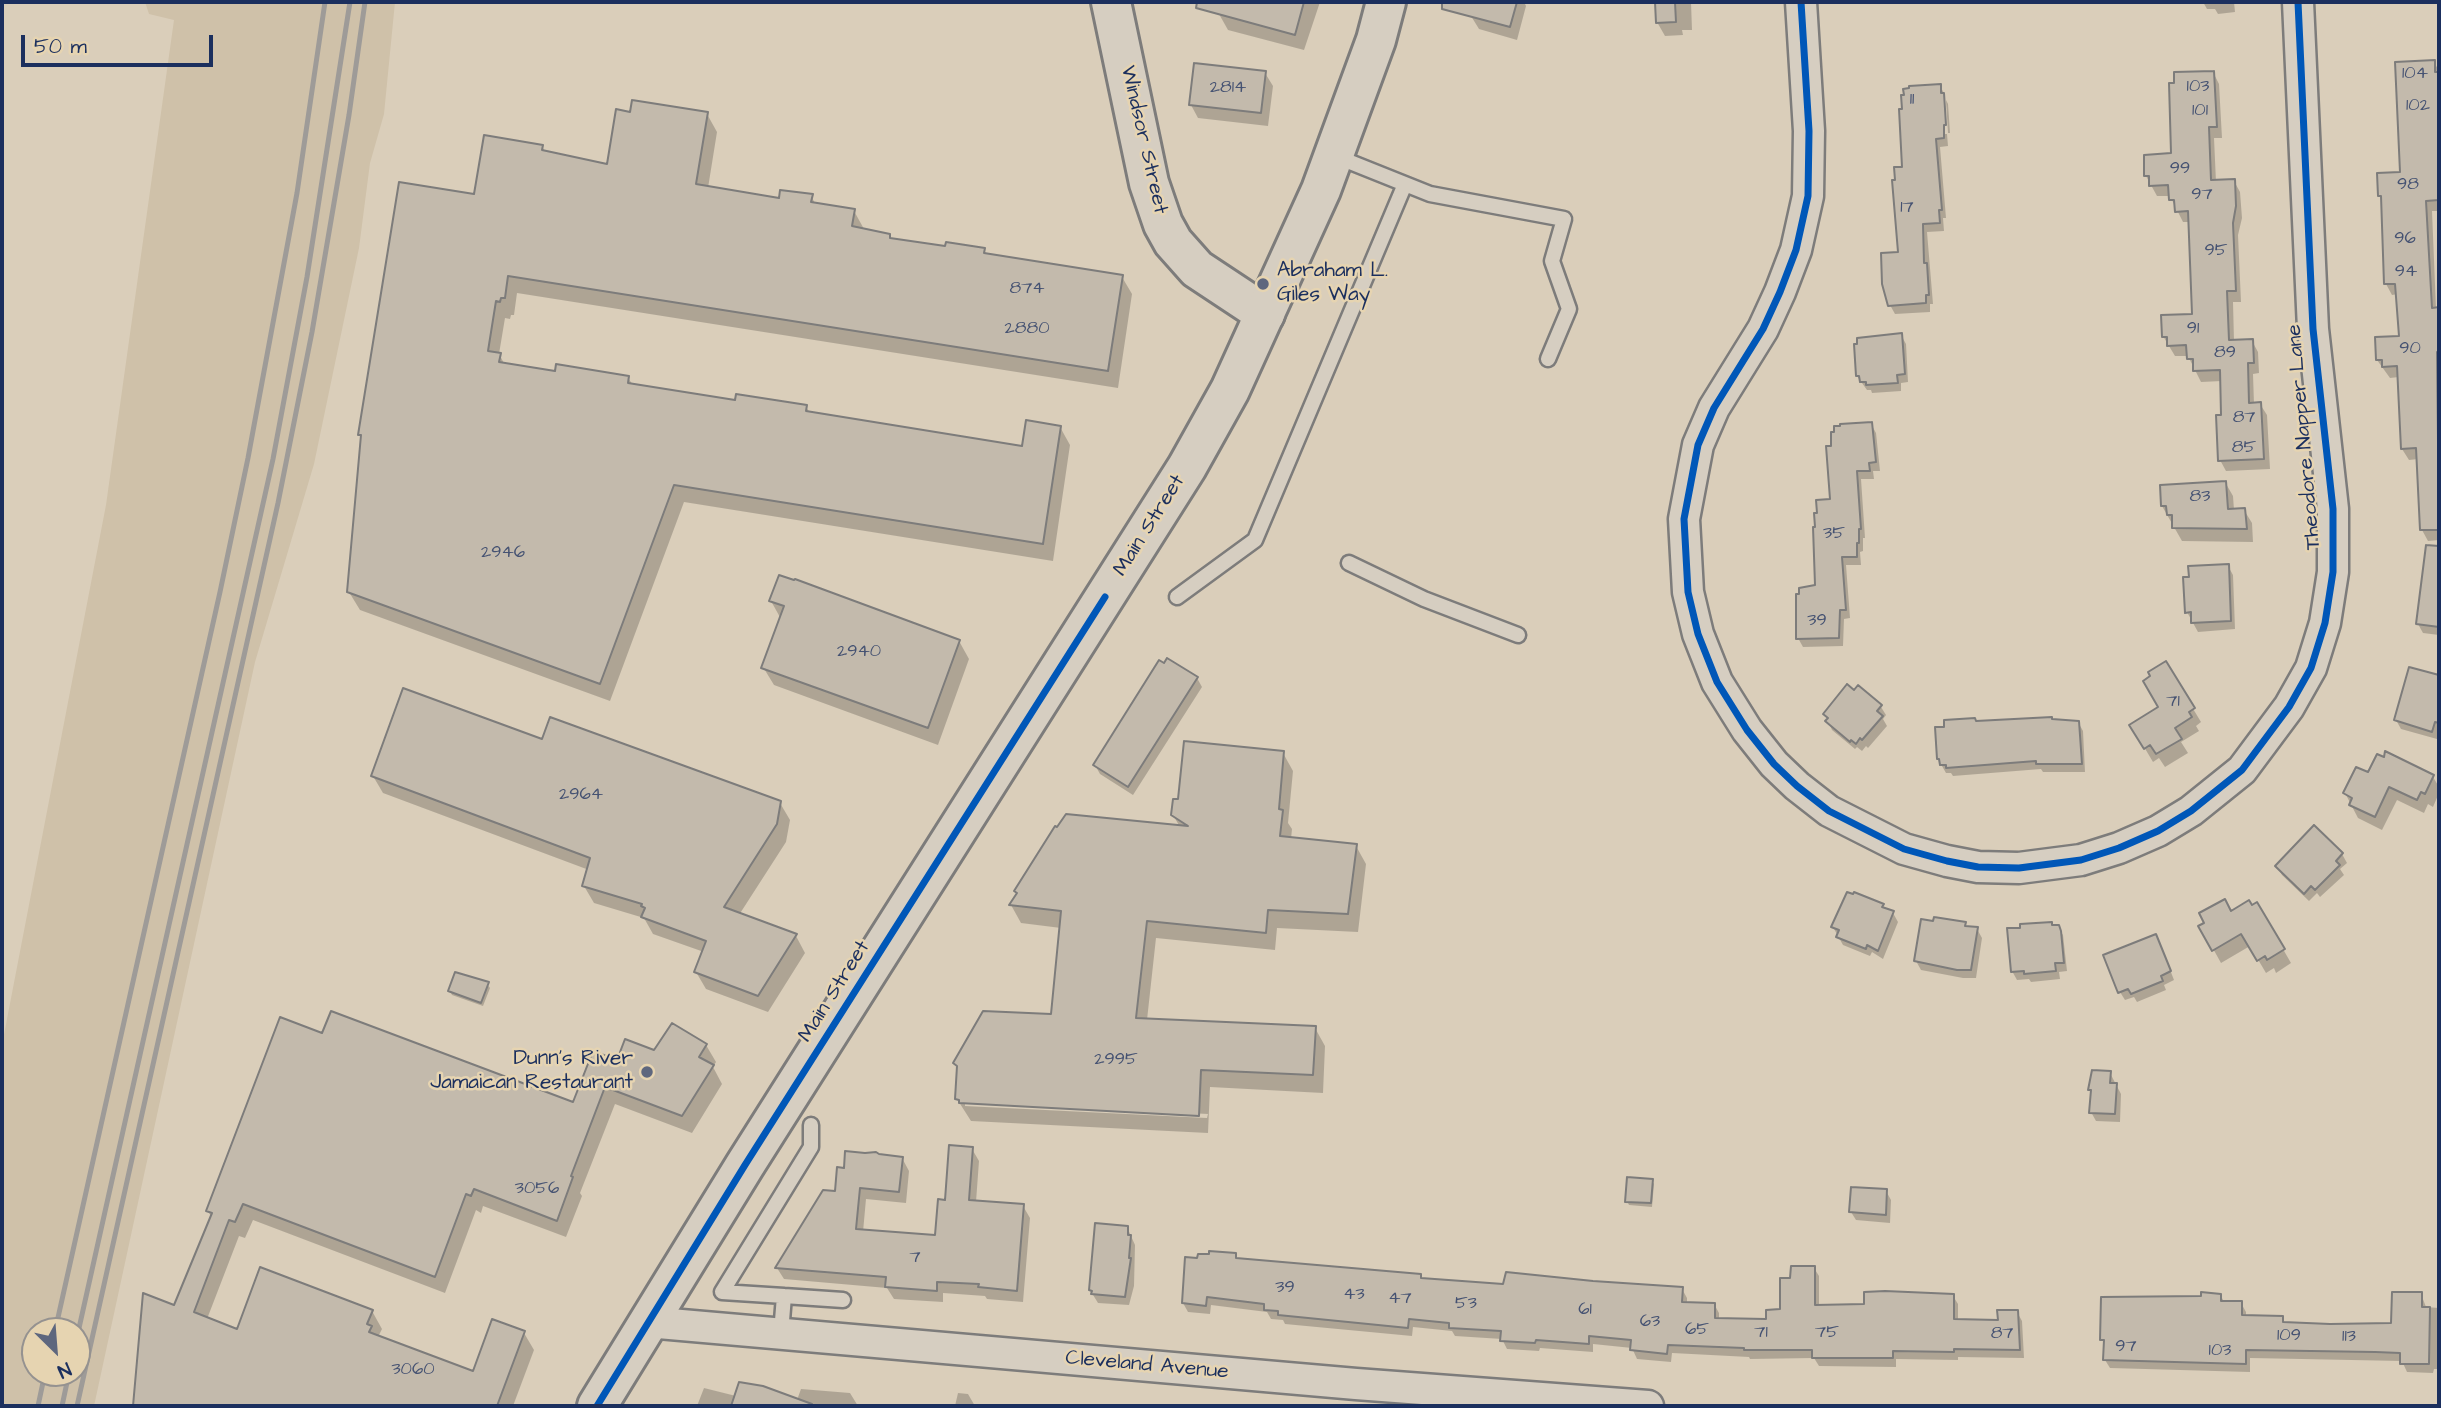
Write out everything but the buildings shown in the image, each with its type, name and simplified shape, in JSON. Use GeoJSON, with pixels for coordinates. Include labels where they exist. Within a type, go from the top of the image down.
{"type":"FeatureCollection","features":[{"type":"Feature","properties":{"kind":"main road","name":"Windsor Street"},"geometry":{"type":"LineString","coordinates":[[1111,2],[1149,183],[1163,224],[1173,242],[1197,269],[1265,314]]}},
{"type":"Feature","properties":{"kind":"main road","name":"Main Street"},"geometry":{"type":"LineString","coordinates":[[597,1406],[647,1322],[1187,467],[1230,390],[1321,190],[1376,40],[1386,2]]}},
{"type":"Feature","properties":{"kind":"street","name":"Theodore Napper Lane"},"geometry":{"type":"LineString","coordinates":[[1801,2],[1809,131],[1808,195],[1796,250],[1780,292],[1763,329],[1714,408],[1698,446],[1684,519],[1688,592],[1698,634],[1717,682],[1747,730],[1774,764],[1829,811],[1904,849],[1978,867],[2019,868],[2081,860],[2119,848],[2158,831],[2191,811],[2215,794],[2249,761],[2289,707],[2311,668],[2325,623],[2333,572],[2333,509],[2313,329],[2298,2]]}},
{"type":"Feature","properties":{"kind":"street","name":"Cleveland Avenue"},"geometry":{"type":"LineString","coordinates":[[647,1322],[1356,1384],[1648,1406]]}},
{"type":"Feature","properties":{"kind":"lane"},"geometry":{"type":"LineString","coordinates":[[1334,155],[1430,194],[1564,219],[1552,261],[1569,309],[1548,359]]}},
{"type":"Feature","properties":{"kind":"lane"},"geometry":{"type":"LineString","coordinates":[[1177,597],[1255,540],[1405,184]]}},
{"type":"Feature","properties":{"kind":"lane"},"geometry":{"type":"LineString","coordinates":[[1349,564],[1424,599],[1518,635]]}},
{"type":"Feature","properties":{"kind":"lane"},"geometry":{"type":"LineString","coordinates":[[811,1125],[811,1147],[722,1292],[843,1300]]}},
{"type":"Feature","properties":{"kind":"lane"},"geometry":{"type":"LineString","coordinates":[[781,1333],[784,1296]]}},
{"type":"Feature","properties":{"kind":"shaded area"},"geometry":{"type":"Polygon","coordinates":[[[145,2],[395,2],[384,114],[370,163],[359,248],[314,464],[255,662],[94,1406],[2,1406],[2,1045],[106,505],[174,20],[149,14],[145,2]]]}},
{"type":"Feature","properties":{"kind":"railway"},"geometry":{"type":"LineString","coordinates":[[58,1317],[248,458],[297,193],[325,2]]}},
{"type":"Feature","properties":{"kind":"railway"},"geometry":{"type":"LineString","coordinates":[[81,1317],[273,459],[307,277],[350,2]]}},
{"type":"Feature","properties":{"kind":"railway"},"geometry":{"type":"LineString","coordinates":[[77,1406],[278,503],[312,332],[349,115],[365,2]]}},
{"type":"Feature","properties":{"kind":"railway"},"geometry":{"type":"LineString","coordinates":[[38,1406],[42,1387]]}},
{"type":"Feature","properties":{"kind":"railway"},"geometry":{"type":"LineString","coordinates":[[62,1406],[66,1387]]}},
{"type":"Feature","properties":{"kind":"cycle path"},"geometry":{"type":"LineString","coordinates":[[1801,2],[1809,131],[1808,196],[1796,250],[1780,292],[1763,329],[1714,408],[1698,445],[1684,519],[1688,592],[1698,634],[1717,682],[1747,730],[1774,764],[1829,811],[1904,849],[1978,867],[2019,868],[2081,860],[2119,848],[2158,831],[2191,811],[2242,770],[2289,707],[2311,668],[2325,623],[2333,572],[2333,509],[2313,329],[2298,2]]}},
{"type":"Feature","properties":{"kind":"cycle path"},"geometry":{"type":"LineString","coordinates":[[597,1406],[745,1165],[1105,597]]}},
{"type":"Feature","properties":{"kind":"place","name":"Abraham L. Giles Way"},"geometry":{"type":"Point","coordinates":[1263,284]}},
{"type":"Feature","properties":{"kind":"place","name":"Dunn's River Jamaican Restaurant"},"geometry":{"type":"Point","coordinates":[647,1072]}}]}
